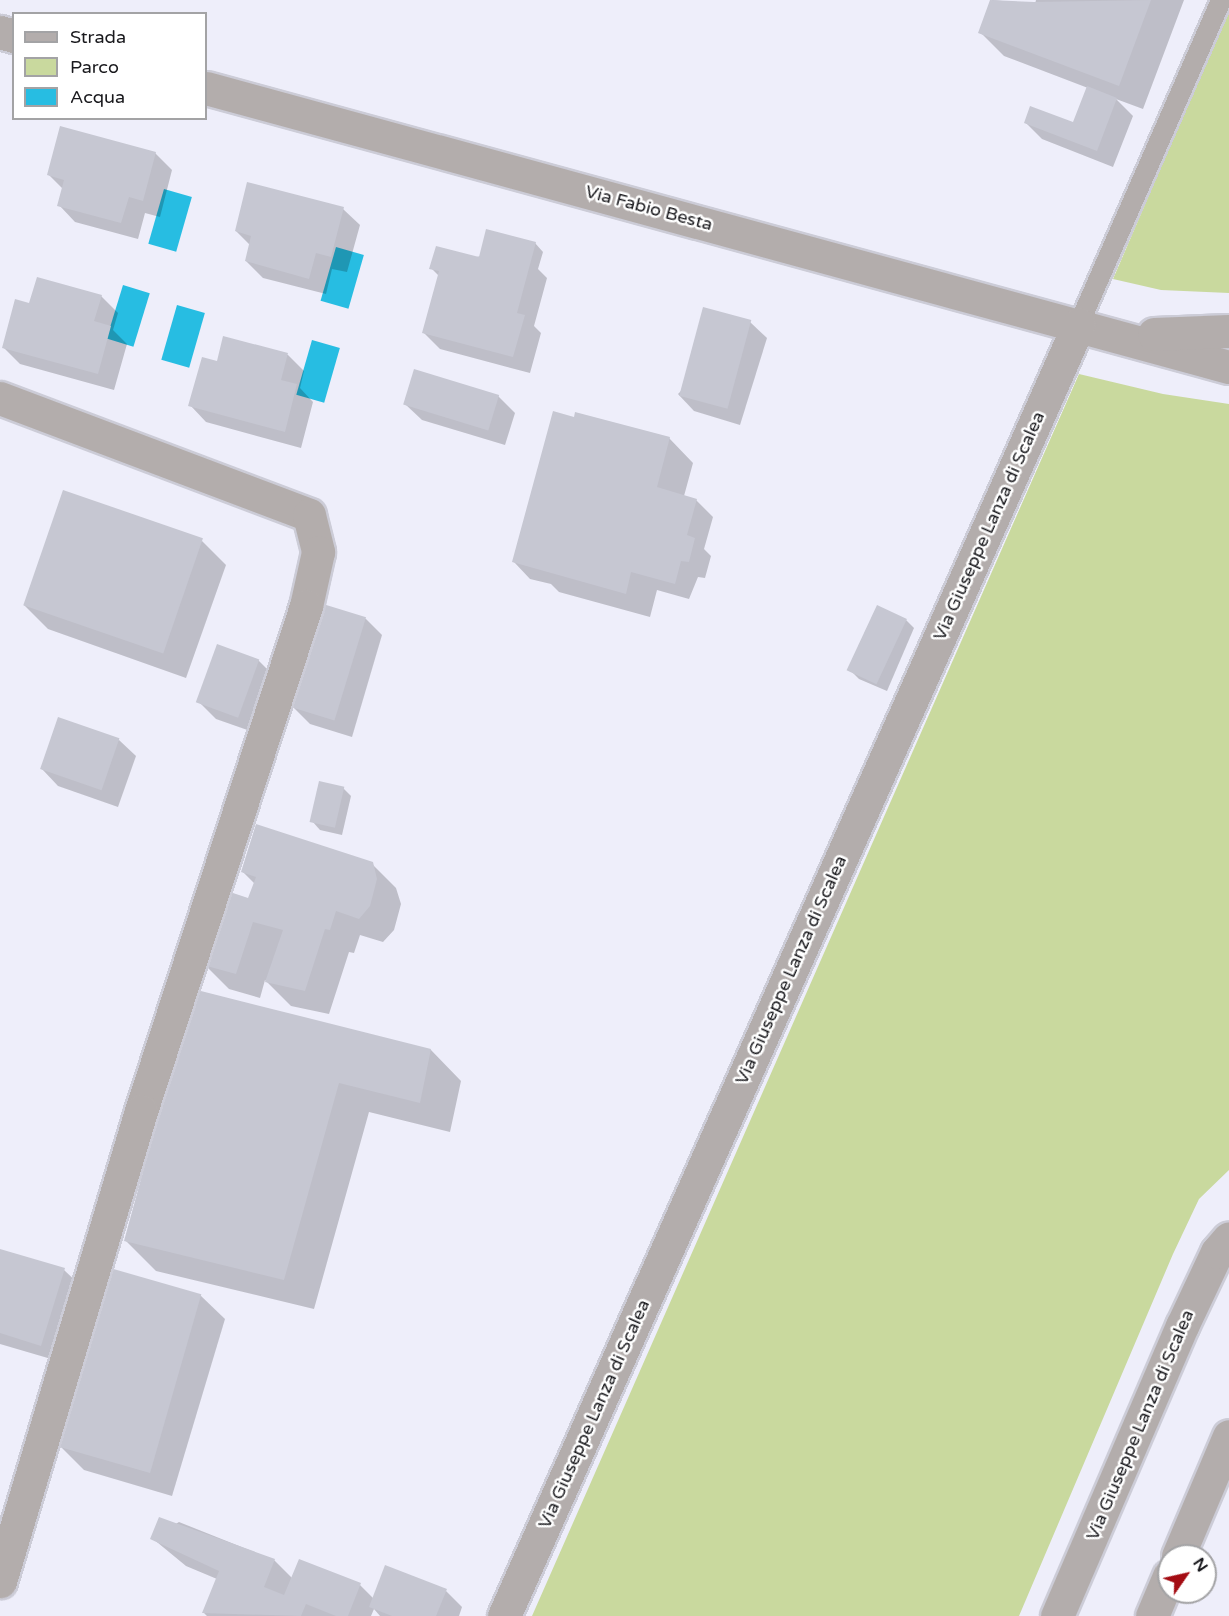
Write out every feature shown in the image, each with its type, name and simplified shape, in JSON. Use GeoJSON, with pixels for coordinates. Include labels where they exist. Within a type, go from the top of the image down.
{"type":"FeatureCollection","features":[{"type":"Feature","properties":{"kind":"street","name":"Via Fabio Besta"},"geometry":{"type":"LineString","coordinates":[[207,88],[1229,367]]}},
{"type":"Feature","properties":{"kind":"street","name":"Via Fabio Besta"},"geometry":{"type":"LineString","coordinates":[[1085,326],[1146,334],[1229,331]]}},
{"type":"Feature","properties":{"kind":"street","name":"Via Giuseppe Lanza di Scalea"},"geometry":{"type":"LineString","coordinates":[[504,1616],[1085,326]]}},
{"type":"Feature","properties":{"kind":"street"},"geometry":{"type":"LineString","coordinates":[[0,398],[309,514],[318,552],[306,606],[141,1111],[0,1581]]}},
{"type":"Feature","properties":{"kind":"street","name":"Via Giuseppe Lanza di Scalea"},"geometry":{"type":"LineString","coordinates":[[1057,1616],[1182,1326],[1217,1252],[1229,1238]]}},
{"type":"Feature","properties":{"kind":"street"},"geometry":{"type":"LineString","coordinates":[[1183,1544],[1229,1436]]}},
{"type":"Feature","properties":{"kind":"lane"},"geometry":{"type":"LineString","coordinates":[[1085,326],[1221,0]]}},
{"type":"Feature","properties":{"kind":"green space"},"geometry":{"type":"Polygon","coordinates":[[[1229,9],[1229,293],[1161,290],[1113,279],[1229,9]]]}},
{"type":"Feature","properties":{"kind":"green space"},"geometry":{"type":"Polygon","coordinates":[[[1079,374],[1163,394],[1229,404],[1229,1170],[1199,1199],[1173,1254],[1019,1616],[532,1616],[1079,374]]]}},
{"type":"Feature","properties":{"kind":"water"},"geometry":{"type":"Polygon","coordinates":[[[164,189],[192,197],[176,252],[148,244],[164,189]]]}},
{"type":"Feature","properties":{"kind":"water"},"geometry":{"type":"Polygon","coordinates":[[[336,247],[364,255],[348,309],[321,301],[336,247]]]}},
{"type":"Feature","properties":{"kind":"water"},"geometry":{"type":"Polygon","coordinates":[[[123,285],[150,293],[133,347],[107,339],[123,285]]]}},
{"type":"Feature","properties":{"kind":"water"},"geometry":{"type":"Polygon","coordinates":[[[177,305],[205,313],[189,368],[161,360],[177,305]]]}},
{"type":"Feature","properties":{"kind":"water"},"geometry":{"type":"Polygon","coordinates":[[[312,340],[340,348],[324,403],[296,395],[312,340]]]}},
{"type":"Feature","properties":{"kind":"building"},"geometry":{"type":"Polygon","coordinates":[[[990,0],[1034,2],[1151,0],[1119,86],[978,33],[990,0]]]}},
{"type":"Feature","properties":{"kind":"building"},"geometry":{"type":"Polygon","coordinates":[[[1087,86],[1117,98],[1097,151],[1024,123],[1030,106],[1073,122],[1087,86]]]}},
{"type":"Feature","properties":{"kind":"building"},"geometry":{"type":"Polygon","coordinates":[[[60,126],[156,152],[143,201],[129,197],[121,223],[57,206],[64,180],[47,175],[60,126]]]}},
{"type":"Feature","properties":{"kind":"building"},"geometry":{"type":"Polygon","coordinates":[[[247,182],[344,207],[331,257],[316,253],[309,279],[245,261],[251,236],[235,231],[247,182]]]}},
{"type":"Feature","properties":{"kind":"building"},"geometry":{"type":"Polygon","coordinates":[[[486,229],[536,242],[517,313],[525,315],[513,357],[422,333],[439,271],[429,269],[436,246],[479,257],[486,229]]]}},
{"type":"Feature","properties":{"kind":"building"},"geometry":{"type":"Polygon","coordinates":[[[37,277],[102,295],[94,321],[111,326],[98,374],[2,348],[15,299],[29,303],[37,277]]]}},
{"type":"Feature","properties":{"kind":"building"},"geometry":{"type":"Polygon","coordinates":[[[703,307],[751,320],[727,409],[679,396],[703,307]]]}},
{"type":"Feature","properties":{"kind":"building"},"geometry":{"type":"Polygon","coordinates":[[[223,336],[288,353],[281,380],[297,384],[285,432],[188,406],[202,357],[217,361],[223,336]]]}},
{"type":"Feature","properties":{"kind":"building"},"geometry":{"type":"Polygon","coordinates":[[[414,369],[499,395],[488,430],[403,404],[414,369]]]}},
{"type":"Feature","properties":{"kind":"building"},"geometry":{"type":"Polygon","coordinates":[[[553,411],[574,417],[575,412],[670,437],[657,487],[697,499],[687,535],[695,538],[689,562],[681,561],[675,584],[631,572],[626,594],[512,562],[553,411]]]}},
{"type":"Feature","properties":{"kind":"building"},"geometry":{"type":"Polygon","coordinates":[[[63,490],[203,538],[163,654],[23,605],[63,490]]]}},
{"type":"Feature","properties":{"kind":"building"},"geometry":{"type":"Polygon","coordinates":[[[323,604],[366,617],[334,720],[291,707],[323,604]]]}},
{"type":"Feature","properties":{"kind":"building"},"geometry":{"type":"Polygon","coordinates":[[[877,605],[907,619],[876,684],[847,670],[877,605]]]}},
{"type":"Feature","properties":{"kind":"building"},"geometry":{"type":"Polygon","coordinates":[[[217,644],[259,659],[238,718],[196,702],[217,644]]]}},
{"type":"Feature","properties":{"kind":"building"},"geometry":{"type":"Polygon","coordinates":[[[58,717],[119,738],[102,790],[40,769],[58,717]]]}},
{"type":"Feature","properties":{"kind":"building"},"geometry":{"type":"Polygon","coordinates":[[[319,781],[344,787],[335,828],[310,822],[319,781]]]}},
{"type":"Feature","properties":{"kind":"building"},"geometry":{"type":"Polygon","coordinates":[[[256,824],[373,862],[377,879],[370,906],[359,919],[336,911],[330,930],[325,929],[305,991],[265,982],[283,930],[253,922],[236,974],[203,965],[227,891],[248,898],[256,877],[241,872],[256,824]]]}},
{"type":"Feature","properties":{"kind":"building"},"geometry":{"type":"Polygon","coordinates":[[[193,989],[431,1049],[420,1103],[339,1083],[284,1280],[124,1241],[193,989]]]}},
{"type":"Feature","properties":{"kind":"building"},"geometry":{"type":"Polygon","coordinates":[[[0,1249],[65,1268],[41,1346],[0,1333],[0,1249]]]}},
{"type":"Feature","properties":{"kind":"building"},"geometry":{"type":"Polygon","coordinates":[[[110,1268],[201,1294],[150,1473],[59,1447],[110,1268]]]}},
{"type":"Feature","properties":{"kind":"building"},"geometry":{"type":"Polygon","coordinates":[[[159,1517],[275,1559],[264,1587],[284,1595],[299,1559],[361,1583],[348,1616],[336,1616],[306,1604],[301,1616],[202,1613],[219,1571],[150,1539],[159,1517]]]}},
{"type":"Feature","properties":{"kind":"building"},"geometry":{"type":"Polygon","coordinates":[[[385,1565],[447,1589],[436,1616],[392,1616],[369,1607],[385,1565]]]}}]}
